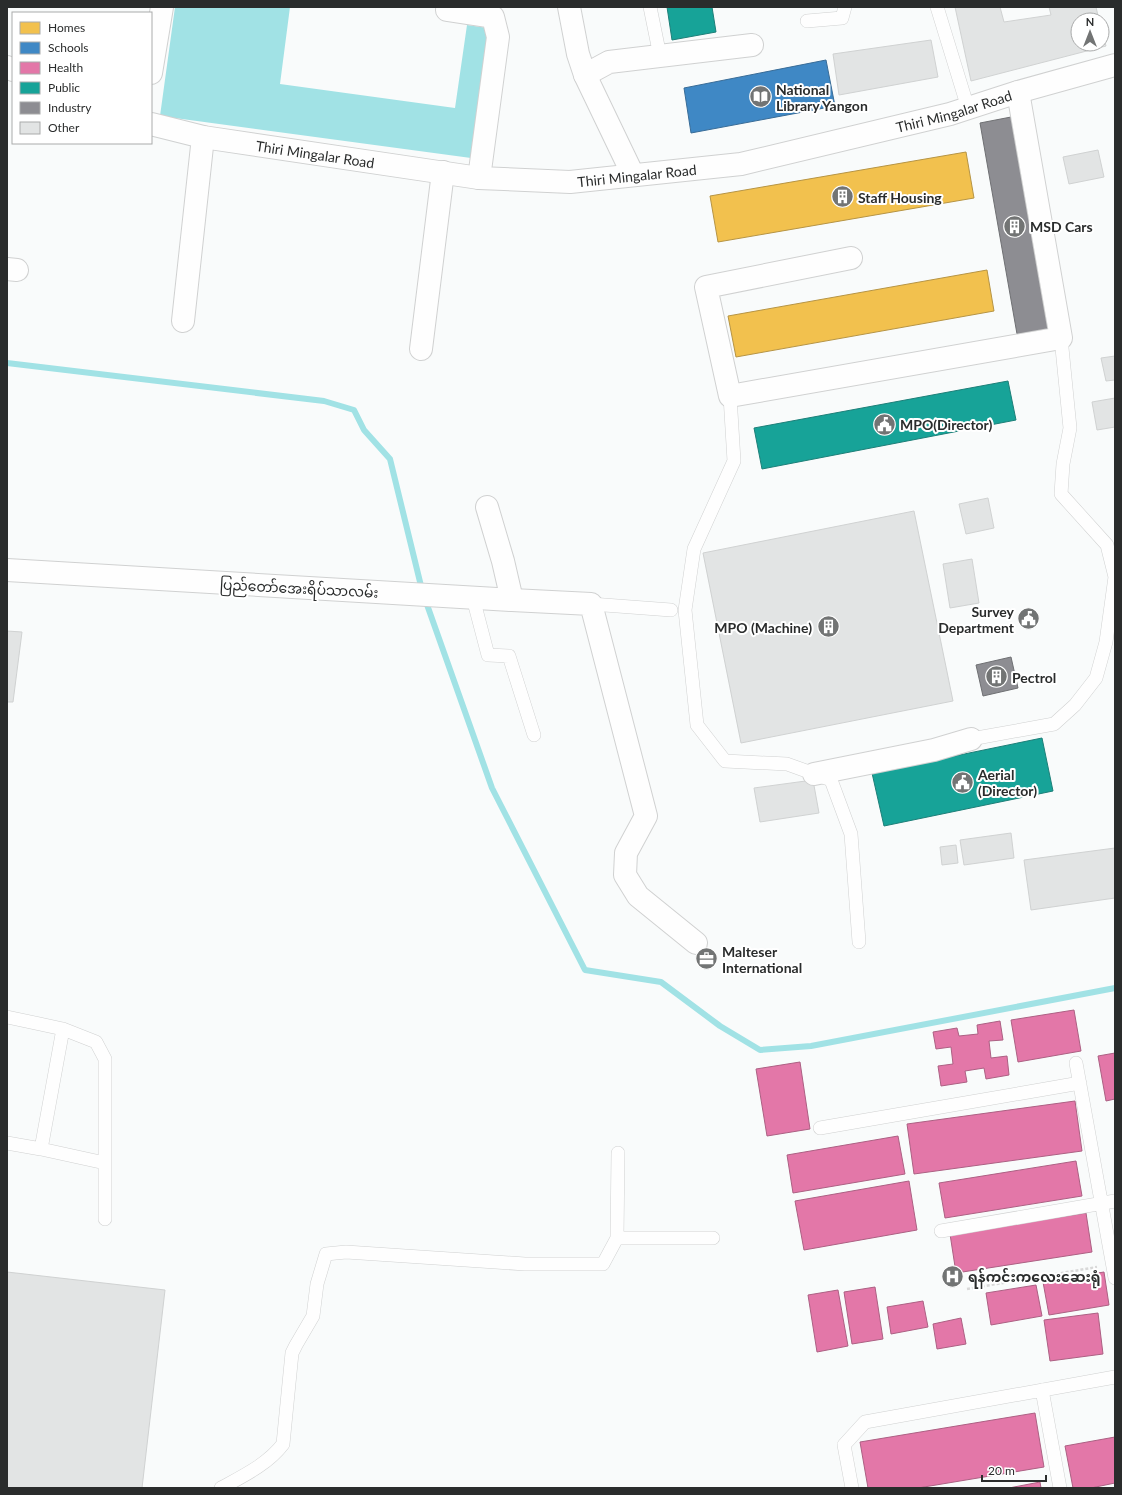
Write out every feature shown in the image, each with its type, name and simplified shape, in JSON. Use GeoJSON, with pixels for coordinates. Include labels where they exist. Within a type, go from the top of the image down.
{"type":"FeatureCollection","features":[{"type":"Feature","properties":{"kind":"street"},"geometry":{"type":"LineString","coordinates":[[152,67],[162,7]]}},
{"type":"Feature","properties":{"kind":"street"},"geometry":{"type":"LineString","coordinates":[[569,7],[578,54],[585,74],[633,176]]}},
{"type":"Feature","properties":{"kind":"street"},"geometry":{"type":"LineString","coordinates":[[447,10],[493,17],[498,37],[479,178]]}},
{"type":"Feature","properties":{"kind":"street"},"geometry":{"type":"LineString","coordinates":[[585,74],[609,62],[752,45]]}},
{"type":"Feature","properties":{"kind":"street","name":"Thiri Mingalar Road"},"geometry":{"type":"LineString","coordinates":[[152,124],[202,138],[479,178],[570,182],[741,164],[950,114],[1018,92],[1115,65]]}},
{"type":"Feature","properties":{"kind":"street"},"geometry":{"type":"LineString","coordinates":[[851,258],[706,287],[730,396],[1061,338],[1018,92]]}},
{"type":"Feature","properties":{"kind":"street"},"geometry":{"type":"LineString","coordinates":[[183,321],[202,138]]}},
{"type":"Feature","properties":{"kind":"street"},"geometry":{"type":"LineString","coordinates":[[421,349],[443,172]]}},
{"type":"Feature","properties":{"kind":"street"},"geometry":{"type":"LineString","coordinates":[[488,507],[512,600]]}},
{"type":"Feature","properties":{"kind":"street","name":"ပြည်တော်အေးရိပ်သာလမ်း"},"geometry":{"type":"LineString","coordinates":[[7,570],[591,604]]}},
{"type":"Feature","properties":{"kind":"street"},"geometry":{"type":"LineString","coordinates":[[591,604],[646,816],[626,853],[625,875],[638,896],[696,944]]}},
{"type":"Feature","properties":{"kind":"street"},"geometry":{"type":"LineString","coordinates":[[814,774],[934,750],[971,739]]}},
{"type":"Feature","properties":{"kind":"lane"},"geometry":{"type":"LineString","coordinates":[[650,7],[660,56]]}},
{"type":"Feature","properties":{"kind":"lane"},"geometry":{"type":"LineString","coordinates":[[807,21],[842,18],[845,7]]}},
{"type":"Feature","properties":{"kind":"lane"},"geometry":{"type":"LineString","coordinates":[[936,7],[968,108]]}},
{"type":"Feature","properties":{"kind":"lane"},"geometry":{"type":"LineString","coordinates":[[971,739],[1054,724],[1075,705],[1096,678],[1106,642],[1115,577],[1107,545],[1061,494],[1063,464],[1070,428],[1061,338]]}},
{"type":"Feature","properties":{"kind":"lane"},"geometry":{"type":"LineString","coordinates":[[730,396],[734,461],[694,549],[685,610],[697,725],[725,761],[787,764],[831,780],[851,834],[860,942]]}},
{"type":"Feature","properties":{"kind":"lane"},"geometry":{"type":"LineString","coordinates":[[473,598],[488,655],[509,656],[534,735]]}},
{"type":"Feature","properties":{"kind":"lane"},"geometry":{"type":"LineString","coordinates":[[591,604],[671,610]]}},
{"type":"Feature","properties":{"kind":"lane"},"geometry":{"type":"LineString","coordinates":[[7,1017],[63,1029],[96,1042],[105,1059],[105,1219]]}},
{"type":"Feature","properties":{"kind":"lane"},"geometry":{"type":"LineString","coordinates":[[41,1149],[63,1029]]}},
{"type":"Feature","properties":{"kind":"lane"},"geometry":{"type":"LineString","coordinates":[[1076,1063],[1115,1278]]}},
{"type":"Feature","properties":{"kind":"lane"},"geometry":{"type":"LineString","coordinates":[[820,1128],[1080,1083]]}},
{"type":"Feature","properties":{"kind":"lane"},"geometry":{"type":"LineString","coordinates":[[7,1143],[105,1163]]}},
{"type":"Feature","properties":{"kind":"lane"},"geometry":{"type":"LineString","coordinates":[[221,1488],[250,1472],[277,1452],[283,1444],[292,1353],[313,1316],[317,1284],[326,1254],[346,1252],[525,1264],[603,1264],[617,1238],[618,1153]]}},
{"type":"Feature","properties":{"kind":"lane"},"geometry":{"type":"LineString","coordinates":[[942,1231],[1115,1202]]}},
{"type":"Feature","properties":{"kind":"lane"},"geometry":{"type":"LineString","coordinates":[[617,1238],[713,1238]]}},
{"type":"Feature","properties":{"kind":"lane"},"geometry":{"type":"LineString","coordinates":[[852,1488],[844,1445],[865,1422],[1115,1377]]}},
{"type":"Feature","properties":{"kind":"lane"},"geometry":{"type":"LineString","coordinates":[[1042,1390],[1060,1488]]}},
{"type":"Feature","properties":{"kind":"path"},"geometry":{"type":"LineString","coordinates":[[967,1289],[1113,1264]]}},
{"type":"Feature","properties":{"kind":"water"},"geometry":{"type":"Polygon","coordinates":[[[175,7],[290,7],[280,84],[455,108],[467,25],[488,28],[471,158],[160,116],[175,7]]]}},
{"type":"Feature","properties":{"kind":"building: Homes","name":"Staff Housing"},"geometry":{"type":"Polygon","coordinates":[[[966,152],[974,198],[718,242],[710,196],[966,152]]]}},
{"type":"Feature","properties":{"kind":"building: Homes"},"geometry":{"type":"Polygon","coordinates":[[[987,270],[994,311],[736,357],[728,316],[987,270]]]}},
{"type":"Feature","properties":{"kind":"building: Schools","name":"National Library Yangon"},"geometry":{"type":"Polygon","coordinates":[[[826,60],[835,106],[691,133],[684,88],[826,60]]]}},
{"type":"Feature","properties":{"kind":"building: Health"},"geometry":{"type":"Polygon","coordinates":[[[1074,1010],[1081,1051],[1018,1062],[1011,1020],[1074,1010]]]}},
{"type":"Feature","properties":{"kind":"building: Health"},"geometry":{"type":"Polygon","coordinates":[[[1000,1021],[1003,1040],[989,1041],[991,1058],[1007,1056],[1009,1075],[986,1079],[984,1068],[965,1071],[967,1082],[941,1086],[938,1066],[953,1064],[951,1047],[936,1049],[933,1032],[957,1028],[959,1036],[978,1034],[977,1025],[1000,1021]]]}},
{"type":"Feature","properties":{"kind":"building: Health"},"geometry":{"type":"Polygon","coordinates":[[[1115,1053],[1115,1099],[1106,1101],[1098,1056],[1115,1053]]]}},
{"type":"Feature","properties":{"kind":"building: Health"},"geometry":{"type":"Polygon","coordinates":[[[800,1062],[810,1129],[767,1136],[756,1069],[800,1062]]]}},
{"type":"Feature","properties":{"kind":"building: Health"},"geometry":{"type":"Polygon","coordinates":[[[1075,1101],[1082,1151],[914,1174],[907,1124],[1075,1101]]]}},
{"type":"Feature","properties":{"kind":"building: Health"},"geometry":{"type":"Polygon","coordinates":[[[898,1136],[905,1174],[793,1193],[787,1155],[898,1136]]]}},
{"type":"Feature","properties":{"kind":"building: Health"},"geometry":{"type":"Polygon","coordinates":[[[1076,1161],[1082,1196],[945,1218],[939,1183],[1076,1161]]]}},
{"type":"Feature","properties":{"kind":"building: Health"},"geometry":{"type":"Polygon","coordinates":[[[909,1181],[917,1230],[804,1250],[795,1201],[909,1181]]]}},
{"type":"Feature","properties":{"kind":"building: Health"},"geometry":{"type":"Polygon","coordinates":[[[1086,1213],[1092,1252],[956,1273],[950,1234],[1086,1213]]]}},
{"type":"Feature","properties":{"kind":"building: Health"},"geometry":{"type":"Polygon","coordinates":[[[1104,1272],[1109,1305],[1049,1315],[1043,1282],[1104,1272]]]}},
{"type":"Feature","properties":{"kind":"building: Health"},"geometry":{"type":"Polygon","coordinates":[[[1036,1285],[1042,1316],[991,1325],[986,1293],[1036,1285]]]}},
{"type":"Feature","properties":{"kind":"building: Health"},"geometry":{"type":"Polygon","coordinates":[[[875,1287],[883,1339],[852,1344],[844,1292],[875,1287]]]}},
{"type":"Feature","properties":{"kind":"building: Health"},"geometry":{"type":"Polygon","coordinates":[[[838,1290],[848,1346],[817,1352],[808,1295],[838,1290]]]}},
{"type":"Feature","properties":{"kind":"building: Health"},"geometry":{"type":"Polygon","coordinates":[[[923,1301],[928,1327],[891,1334],[887,1307],[923,1301]]]}},
{"type":"Feature","properties":{"kind":"building: Health"},"geometry":{"type":"Polygon","coordinates":[[[1098,1313],[1103,1354],[1050,1361],[1044,1320],[1098,1313]]]}},
{"type":"Feature","properties":{"kind":"building: Health"},"geometry":{"type":"Polygon","coordinates":[[[961,1318],[966,1344],[937,1349],[933,1324],[961,1318]]]}},
{"type":"Feature","properties":{"kind":"building: Health"},"geometry":{"type":"Polygon","coordinates":[[[1035,1413],[1044,1467],[918,1488],[868,1488],[860,1442],[1035,1413]]]}},
{"type":"Feature","properties":{"kind":"building: Health"},"geometry":{"type":"Polygon","coordinates":[[[1115,1437],[1115,1483],[1091,1488],[1073,1488],[1065,1446],[1115,1437]]]}},
{"type":"Feature","properties":{"kind":"building: Health"},"geometry":{"type":"Polygon","coordinates":[[[1040,1482],[1041,1488],[1009,1488],[1040,1482]]]}},
{"type":"Feature","properties":{"kind":"building: Public"},"geometry":{"type":"Polygon","coordinates":[[[667,7],[712,7],[716,32],[672,40],[667,7]]]}},
{"type":"Feature","properties":{"kind":"building: Public","name":"MPO(Director)"},"geometry":{"type":"Polygon","coordinates":[[[1008,381],[1016,420],[762,469],[754,428],[1008,381]]]}},
{"type":"Feature","properties":{"kind":"building: Public","name":"Aerial (Director)"},"geometry":{"type":"Polygon","coordinates":[[[1042,738],[1053,791],[884,826],[872,773],[1042,738]]]}},
{"type":"Feature","properties":{"kind":"building: Industry","name":"MSD Cars"},"geometry":{"type":"Polygon","coordinates":[[[1011,117],[1048,329],[1017,334],[980,123],[1011,117]]]}},
{"type":"Feature","properties":{"kind":"building: Industry","name":"Pectrol"},"geometry":{"type":"Polygon","coordinates":[[[1011,657],[1018,688],[983,696],[976,665],[1011,657]]]}},
{"type":"Feature","properties":{"kind":"building: Other"},"geometry":{"type":"Polygon","coordinates":[[[955,7],[1000,7],[1004,22],[1051,15],[1049,7],[1096,7],[1097,12],[1070,12],[1070,52],[1083,52],[971,81],[955,7]]]}},
{"type":"Feature","properties":{"kind":"building: Other"},"geometry":{"type":"Polygon","coordinates":[[[931,40],[938,77],[839,95],[833,54],[931,40]]]}},
{"type":"Feature","properties":{"kind":"building: Other"},"geometry":{"type":"Polygon","coordinates":[[[1098,150],[1104,177],[1069,184],[1063,157],[1098,150]]]}},
{"type":"Feature","properties":{"kind":"building: Other"},"geometry":{"type":"Polygon","coordinates":[[[1115,356],[1115,380],[1106,381],[1101,358],[1115,356]]]}},
{"type":"Feature","properties":{"kind":"building: Other"},"geometry":{"type":"Polygon","coordinates":[[[1115,398],[1115,427],[1097,430],[1092,402],[1115,398]]]}},
{"type":"Feature","properties":{"kind":"building: Other"},"geometry":{"type":"Polygon","coordinates":[[[988,498],[994,528],[966,534],[959,504],[988,498]]]}},
{"type":"Feature","properties":{"kind":"building: Other","name":"MPO (Machine)"},"geometry":{"type":"Polygon","coordinates":[[[914,511],[953,701],[741,743],[703,553],[914,511]]]}},
{"type":"Feature","properties":{"kind":"building: Other"},"geometry":{"type":"Polygon","coordinates":[[[972,559],[979,603],[950,608],[943,564],[972,559]]]}},
{"type":"Feature","properties":{"kind":"building: Other"},"geometry":{"type":"Polygon","coordinates":[[[7,631],[22,632],[13,702],[7,702],[7,631]]]}},
{"type":"Feature","properties":{"kind":"building: Other"},"geometry":{"type":"Polygon","coordinates":[[[813,780],[819,813],[760,822],[754,788],[813,780]]]}},
{"type":"Feature","properties":{"kind":"building: Other"},"geometry":{"type":"Polygon","coordinates":[[[1011,833],[1014,858],[964,865],[960,840],[1011,833]]]}},
{"type":"Feature","properties":{"kind":"building: Other"},"geometry":{"type":"Polygon","coordinates":[[[956,845],[958,863],[942,865],[940,847],[956,845]]]}},
{"type":"Feature","properties":{"kind":"building: Other"},"geometry":{"type":"Polygon","coordinates":[[[1115,848],[1115,898],[1031,910],[1024,860],[1115,848]]]}},
{"type":"Feature","properties":{"kind":"building: Other"},"geometry":{"type":"Polygon","coordinates":[[[7,1272],[165,1290],[142,1488],[7,1488],[7,1272]]]}},
{"type":"Feature","properties":{"kind":"waterway"},"geometry":{"type":"LineString","coordinates":[[7,363],[324,401],[354,410],[364,430],[390,459],[422,590]]}},
{"type":"Feature","properties":{"kind":"waterway"},"geometry":{"type":"LineString","coordinates":[[425,599],[492,788],[585,970],[661,982],[720,1026],[760,1050],[811,1046],[1115,988]]}},
{"type":"Feature","properties":{"kind":"place","name":"National Library Yangon"},"geometry":{"type":"Point","coordinates":[760,97]}},
{"type":"Feature","properties":{"kind":"place","name":"Staff Housing"},"geometry":{"type":"Point","coordinates":[842,197]}},
{"type":"Feature","properties":{"kind":"place","name":"MSD Cars"},"geometry":{"type":"Point","coordinates":[1014,226]}},
{"type":"Feature","properties":{"kind":"place","name":"MPO(Director)"},"geometry":{"type":"Point","coordinates":[885,424]}},
{"type":"Feature","properties":{"kind":"place","name":"Survey Department"},"geometry":{"type":"Point","coordinates":[1029,619]}},
{"type":"Feature","properties":{"kind":"place","name":"MPO (Machine)"},"geometry":{"type":"Point","coordinates":[828,627]}},
{"type":"Feature","properties":{"kind":"place","name":"Pectrol"},"geometry":{"type":"Point","coordinates":[997,677]}},
{"type":"Feature","properties":{"kind":"place","name":"Aerial (Director)"},"geometry":{"type":"Point","coordinates":[963,782]}},
{"type":"Feature","properties":{"kind":"place","name":"Malteser International"},"geometry":{"type":"Point","coordinates":[707,959]}},
{"type":"Feature","properties":{"kind":"place","name":"ရန်ကင်းကလေးဆေးရုံ"},"geometry":{"type":"Point","coordinates":[953,1276]}}]}
